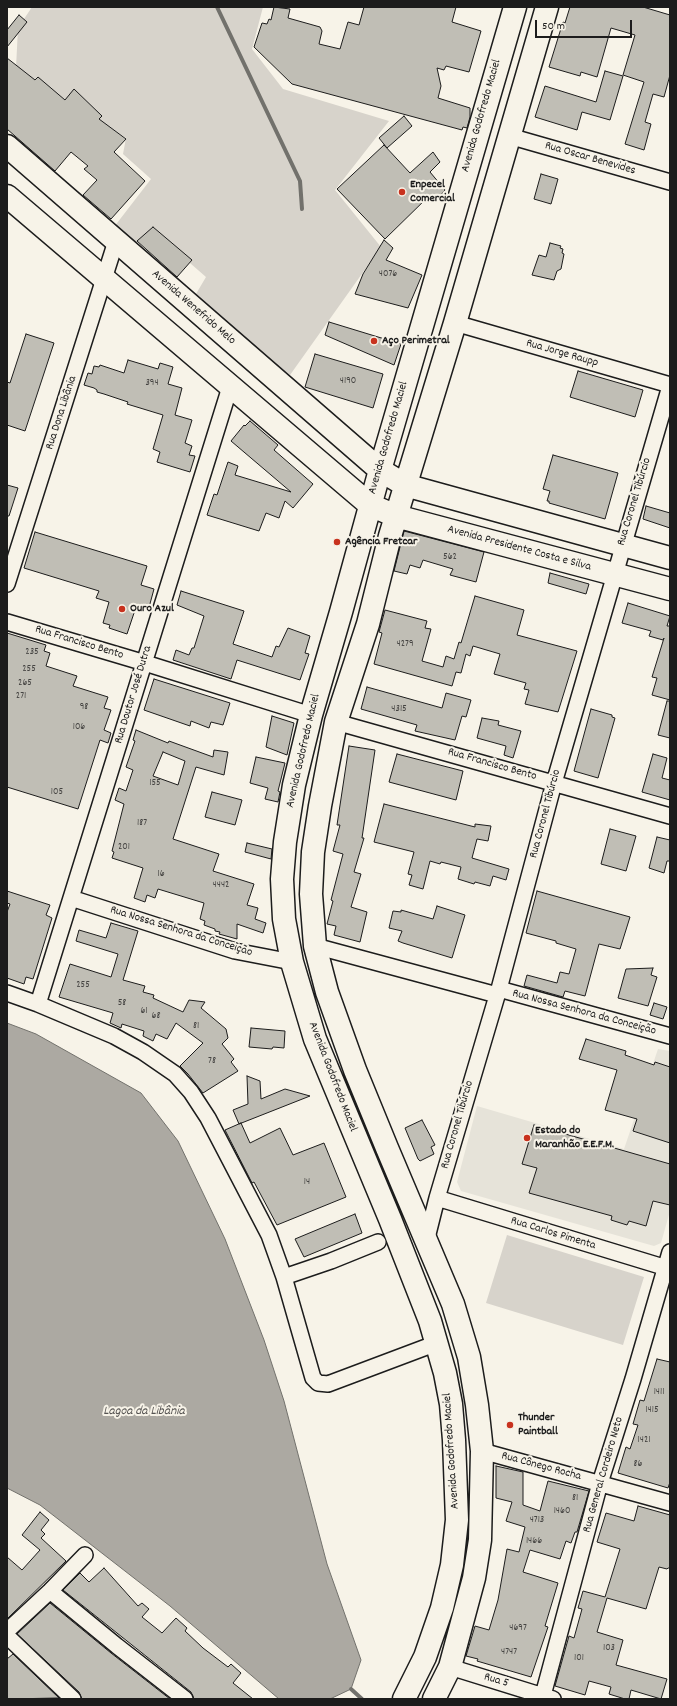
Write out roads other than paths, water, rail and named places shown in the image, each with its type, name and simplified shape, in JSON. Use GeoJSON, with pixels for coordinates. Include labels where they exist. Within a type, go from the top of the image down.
{"type":"FeatureCollection","features":[{"type":"Feature","properties":{"kind":"main road","name":"Avenida Godofredo Maciel"},"geometry":{"type":"LineString","coordinates":[[404,1699],[425,1657],[442,1608],[452,1565],[457,1520],[456,1475],[451,1404],[445,1373],[430,1321],[390,1219],[315,1040],[292,962],[284,919],[282,879],[285,842],[294,786],[311,716],[342,612],[380,470],[515,7]]}},
{"type":"Feature","properties":{"kind":"main road","name":"Avenida Godofredo Maciel"},"geometry":{"type":"LineString","coordinates":[[434,1699],[450,1667],[474,1578],[480,1540],[482,1451],[477,1405],[469,1357],[453,1304],[355,1070],[327,992],[315,946],[311,894],[313,852],[321,798],[336,722],[368,624],[382,564],[455,323],[547,7]]}},
{"type":"Feature","properties":{"kind":"main road","name":"Avenida Wenefrido Melo"},"geometry":{"type":"LineString","coordinates":[[7,146],[380,470]]}},
{"type":"Feature","properties":{"kind":"main road"},"geometry":{"type":"LineString","coordinates":[[7,196],[370,506]]}},
{"type":"Feature","properties":{"kind":"main road"},"geometry":{"type":"LineString","coordinates":[[380,470],[405,485],[670,558]]}},
{"type":"Feature","properties":{"kind":"main road","name":"Avenida Presidente Costa e Silva"},"geometry":{"type":"LineString","coordinates":[[370,506],[396,516],[670,590]]}},
{"type":"Feature","properties":{"kind":"street","name":"Rua Oscar Benevides"},"geometry":{"type":"LineString","coordinates":[[509,136],[670,182]]}},
{"type":"Feature","properties":{"kind":"street","name":"Rua Dona Libânia"},"geometry":{"type":"LineString","coordinates":[[7,584],[116,241]]}},
{"type":"Feature","properties":{"kind":"street","name":"Rua Jorge Raupp"},"geometry":{"type":"LineString","coordinates":[[455,323],[670,386]]}},
{"type":"Feature","properties":{"kind":"street","name":"Rua Coronel Tibúrcio"},"geometry":{"type":"LineString","coordinates":[[426,1242],[437,1198],[498,992],[554,783],[622,545],[670,386]]}},
{"type":"Feature","properties":{"kind":"street","name":"Rua Doutor José Dutra"},"geometry":{"type":"LineString","coordinates":[[38,1004],[230,387]]}},
{"type":"Feature","properties":{"kind":"street","name":"Rua Francisco Bento"},"geometry":{"type":"LineString","coordinates":[[7,622],[144,663],[311,716]]}},
{"type":"Feature","properties":{"kind":"street","name":"Rua Francisco Bento"},"geometry":{"type":"LineString","coordinates":[[336,722],[670,816]]}},
{"type":"Feature","properties":{"kind":"street","name":"Rua Nossa Senhora da Conceição"},"geometry":{"type":"LineString","coordinates":[[71,898],[228,948],[292,962]]}},
{"type":"Feature","properties":{"kind":"street","name":"Rua Nossa Senhora da Conceição"},"geometry":{"type":"LineString","coordinates":[[315,946],[670,1036]]}},
{"type":"Feature","properties":{"kind":"street"},"geometry":{"type":"LineString","coordinates":[[7,993],[38,1004],[114,1036],[175,1074],[187,1087],[208,1118],[269,1235],[284,1277],[313,1378],[318,1383],[328,1384],[437,1344]]}},
{"type":"Feature","properties":{"kind":"street","name":"Rua Carlos Pimenta"},"geometry":{"type":"LineString","coordinates":[[437,1198],[668,1268]]}},
{"type":"Feature","properties":{"kind":"street"},"geometry":{"type":"LineString","coordinates":[[284,1277],[331,1261],[378,1242]]}},
{"type":"Feature","properties":{"kind":"street","name":"Rua General Cordeiro Neto"},"geometry":{"type":"LineString","coordinates":[[546,1698],[600,1483],[668,1268],[670,1252]]}},
{"type":"Feature","properties":{"kind":"street","name":"Rua Cônego Rocha"},"geometry":{"type":"LineString","coordinates":[[482,1451],[600,1483],[670,1504]]}},
{"type":"Feature","properties":{"kind":"street"},"geometry":{"type":"LineString","coordinates":[[7,1631],[50,1591],[85,1555]]}},
{"type":"Feature","properties":{"kind":"street"},"geometry":{"type":"LineString","coordinates":[[50,1591],[185,1699]]}},
{"type":"Feature","properties":{"kind":"street"},"geometry":{"type":"LineString","coordinates":[[7,1636],[73,1699]]}},
{"type":"Feature","properties":{"kind":"street","name":"Rua 5"},"geometry":{"type":"LineString","coordinates":[[450,1667],[546,1698]]}},
{"type":"Feature","properties":{"kind":"water","name":"Lagoa da Libânia"},"geometry":{"type":"Polygon","coordinates":[[[7,1023],[36,1034],[141,1093],[178,1141],[225,1239],[264,1340],[284,1401],[327,1564],[361,1660],[351,1689],[330,1699],[279,1699],[170,1606],[40,1505],[7,1488],[7,1023]]]}},
{"type":"Feature","properties":{"kind":"waterway"},"geometry":{"type":"LineString","coordinates":[[217,7],[300,181],[302,209]]}},
{"type":"Feature","properties":{"kind":"waterway"},"geometry":{"type":"LineString","coordinates":[[351,1689],[362,1699]]}},
{"type":"Feature","properties":{"kind":"place","name":"Enpecel Comercial"},"geometry":{"type":"Point","coordinates":[402,192]}},
{"type":"Feature","properties":{"kind":"place","name":"Aço Perimetral"},"geometry":{"type":"Point","coordinates":[374,341]}},
{"type":"Feature","properties":{"kind":"place","name":"Agência Fretcar"},"geometry":{"type":"Point","coordinates":[337,542]}},
{"type":"Feature","properties":{"kind":"place","name":"Ouro Azul"},"geometry":{"type":"Point","coordinates":[122,609]}},
{"type":"Feature","properties":{"kind":"place","name":"Estado do Maranhão E.E.F.M."},"geometry":{"type":"Point","coordinates":[527,1138]}},
{"type":"Feature","properties":{"kind":"place","name":"Thunder Paintball"},"geometry":{"type":"Point","coordinates":[510,1425]}}]}
